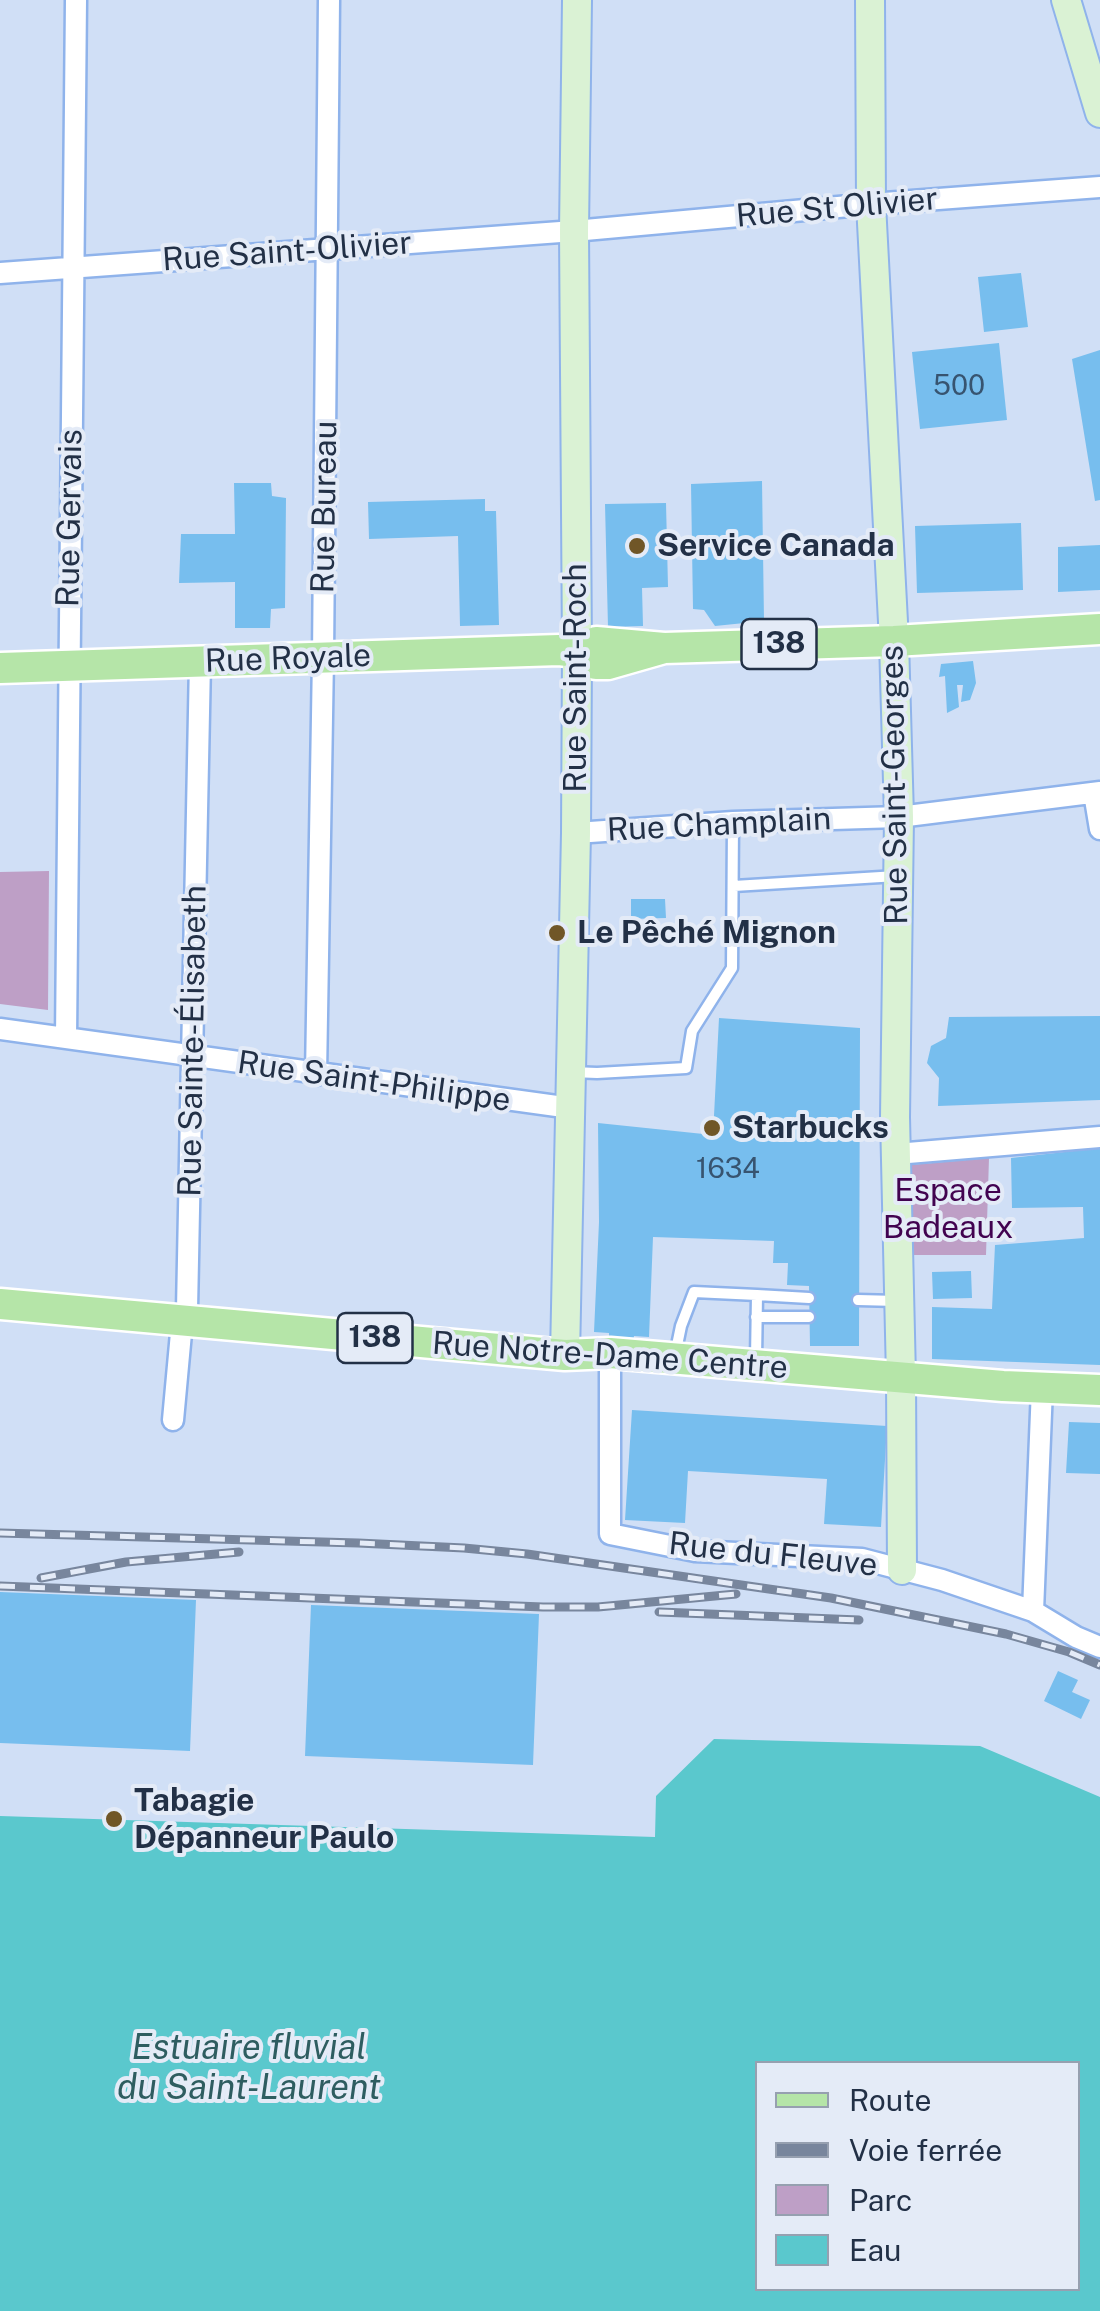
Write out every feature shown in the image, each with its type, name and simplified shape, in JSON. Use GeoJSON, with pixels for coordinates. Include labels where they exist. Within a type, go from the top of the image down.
{"type":"FeatureCollection","features":[{"type":"Feature","properties":{"kind":"main road","name":"Rue Royale"},"geometry":{"type":"LineString","coordinates":[[0,668],[577,652],[596,642],[664,648],[894,641],[1100,629]]}},
{"type":"Feature","properties":{"kind":"main road","name":"Rue Notre-Dame Centre"},"geometry":{"type":"LineString","coordinates":[[0,1304],[565,1355],[674,1358],[1100,1390]]}},
{"type":"Feature","properties":{"kind":"street","name":"Rue Gervais"},"geometry":{"type":"LineString","coordinates":[[66,1037],[76,0]]}},
{"type":"Feature","properties":{"kind":"street","name":"Rue Bureau"},"geometry":{"type":"LineString","coordinates":[[316,1075],[329,0]]}},
{"type":"Feature","properties":{"kind":"street","name":"Rue Saint-Roch"},"geometry":{"type":"LineString","coordinates":[[565,1355],[576,833],[577,0]]}},
{"type":"Feature","properties":{"kind":"street","name":"Rue Saint-Georges"},"geometry":{"type":"LineString","coordinates":[[870,0],[872,204],[899,817],[896,1154],[902,1570]]}},
{"type":"Feature","properties":{"kind":"street"},"geometry":{"type":"LineString","coordinates":[[1066,0],[1100,112]]}},
{"type":"Feature","properties":{"kind":"street","name":"Rue St Olivier"},"geometry":{"type":"LineString","coordinates":[[574,231],[1100,187]]}},
{"type":"Feature","properties":{"kind":"street","name":"Rue Saint-Olivier"},"geometry":{"type":"LineString","coordinates":[[0,272],[574,231]]}},
{"type":"Feature","properties":{"kind":"street","name":"Rue Sainte-Élisabeth"},"geometry":{"type":"LineString","coordinates":[[173,1420],[187,1309],[200,662]]}},
{"type":"Feature","properties":{"kind":"street"},"geometry":{"type":"LineString","coordinates":[[1097,793],[1100,828]]}},
{"type":"Feature","properties":{"kind":"street","name":"Rue Champlain"},"geometry":{"type":"LineString","coordinates":[[576,833],[733,822],[899,817],[1097,793]]}},
{"type":"Feature","properties":{"kind":"street","name":"Rue Saint-Philippe"},"geometry":{"type":"LineString","coordinates":[[0,1029],[570,1108]]}},
{"type":"Feature","properties":{"kind":"street"},"geometry":{"type":"LineString","coordinates":[[896,1154],[1100,1137]]}},
{"type":"Feature","properties":{"kind":"street","name":"Rue du Fleuve"},"geometry":{"type":"LineString","coordinates":[[610,1354],[610,1534],[695,1550],[862,1560],[942,1580],[1033,1611],[1100,1648]]}},
{"type":"Feature","properties":{"kind":"street"},"geometry":{"type":"LineString","coordinates":[[1033,1611],[1042,1388]]}},
{"type":"Feature","properties":{"kind":"lane"},"geometry":{"type":"LineString","coordinates":[[572,1072],[686,1068],[692,1030],[732,968],[733,822]]}},
{"type":"Feature","properties":{"kind":"lane"},"geometry":{"type":"LineString","coordinates":[[734,886],[898,876]]}},
{"type":"Feature","properties":{"kind":"lane"},"geometry":{"type":"LineString","coordinates":[[674,1358],[694,1292],[809,1298]]}},
{"type":"Feature","properties":{"kind":"lane"},"geometry":{"type":"LineString","coordinates":[[756,1294],[756,1365]]}},
{"type":"Feature","properties":{"kind":"lane"},"geometry":{"type":"LineString","coordinates":[[858,1300],[900,1301]]}},
{"type":"Feature","properties":{"kind":"lane"},"geometry":{"type":"LineString","coordinates":[[756,1317],[809,1318]]}},
{"type":"Feature","properties":{"kind":"green space"},"geometry":{"type":"Polygon","coordinates":[[[49,871],[48,1010],[0,1004],[0,872],[49,871]]]}},
{"type":"Feature","properties":{"kind":"green space","name":"Espace Badeaux"},"geometry":{"type":"Polygon","coordinates":[[[989,1158],[986,1255],[907,1255],[910,1165],[989,1158]]]}},
{"type":"Feature","properties":{"kind":"water","name":"Estuaire fluvial du Saint-Laurent"},"geometry":{"type":"Polygon","coordinates":[[[714,1739],[980,1746],[1100,1797],[1100,2311],[0,2311],[0,1816],[655,1837],[656,1796],[714,1739]]]}},
{"type":"Feature","properties":{"kind":"building"},"geometry":{"type":"Polygon","coordinates":[[[1021,273],[1028,327],[984,332],[978,277],[1021,273]]]}},
{"type":"Feature","properties":{"kind":"building"},"geometry":{"type":"Polygon","coordinates":[[[999,343],[1007,420],[920,429],[912,352],[999,343]]]}},
{"type":"Feature","properties":{"kind":"building"},"geometry":{"type":"Polygon","coordinates":[[[1100,350],[1100,500],[1095,501],[1072,359],[1100,350]]]}},
{"type":"Feature","properties":{"kind":"building"},"geometry":{"type":"Polygon","coordinates":[[[762,481],[764,621],[715,626],[704,610],[693,609],[691,484],[762,481]]]}},
{"type":"Feature","properties":{"kind":"building"},"geometry":{"type":"Polygon","coordinates":[[[234,483],[271,483],[272,496],[286,498],[285,608],[271,609],[270,628],[235,628],[235,582],[179,583],[181,534],[235,534],[234,483]]]}},
{"type":"Feature","properties":{"kind":"building"},"geometry":{"type":"Polygon","coordinates":[[[485,499],[485,511],[496,511],[499,625],[460,626],[458,536],[369,539],[368,502],[485,499]]]}},
{"type":"Feature","properties":{"kind":"building","name":"Service Canada"},"geometry":{"type":"Polygon","coordinates":[[[666,503],[668,587],[642,588],[643,626],[608,627],[605,504],[666,503]]]}},
{"type":"Feature","properties":{"kind":"building"},"geometry":{"type":"Polygon","coordinates":[[[1021,523],[1023,590],[917,593],[915,526],[1021,523]]]}},
{"type":"Feature","properties":{"kind":"building"},"geometry":{"type":"Polygon","coordinates":[[[1100,545],[1100,590],[1058,592],[1058,547],[1100,545]]]}},
{"type":"Feature","properties":{"kind":"building"},"geometry":{"type":"Polygon","coordinates":[[[973,661],[976,683],[970,700],[961,702],[963,685],[957,685],[959,707],[947,713],[945,676],[939,677],[941,664],[973,661]]]}},
{"type":"Feature","properties":{"kind":"building"},"geometry":{"type":"Polygon","coordinates":[[[631,899],[665,899],[666,918],[631,919],[631,899]]]}},
{"type":"Feature","properties":{"kind":"building"},"geometry":{"type":"Polygon","coordinates":[[[1100,1016],[1100,1100],[938,1106],[939,1078],[927,1063],[931,1046],[946,1038],[949,1017],[1100,1016]]]}},
{"type":"Feature","properties":{"kind":"building"},"geometry":{"type":"Polygon","coordinates":[[[719,1018],[860,1028],[859,1346],[810,1346],[809,1286],[787,1285],[788,1263],[773,1263],[774,1241],[653,1237],[649,1337],[634,1336],[632,1347],[609,1345],[609,1333],[594,1332],[598,1123],[713,1135],[719,1018]]]}},
{"type":"Feature","properties":{"kind":"building"},"geometry":{"type":"Polygon","coordinates":[[[1100,1148],[1100,1365],[932,1359],[932,1307],[992,1309],[995,1245],[1084,1238],[1083,1207],[1012,1208],[1011,1158],[1100,1148]]]}},
{"type":"Feature","properties":{"kind":"building"},"geometry":{"type":"Polygon","coordinates":[[[971,1271],[972,1298],[933,1299],[932,1272],[971,1271]]]}},
{"type":"Feature","properties":{"kind":"building"},"geometry":{"type":"Polygon","coordinates":[[[632,1410],[887,1426],[881,1527],[824,1524],[827,1479],[688,1471],[685,1523],[625,1520],[632,1410]]]}},
{"type":"Feature","properties":{"kind":"building"},"geometry":{"type":"Polygon","coordinates":[[[1069,1422],[1100,1423],[1100,1474],[1066,1473],[1069,1422]]]}},
{"type":"Feature","properties":{"kind":"building"},"geometry":{"type":"Polygon","coordinates":[[[0,1592],[196,1600],[190,1751],[0,1743],[0,1592]]]}},
{"type":"Feature","properties":{"kind":"building"},"geometry":{"type":"Polygon","coordinates":[[[311,1605],[539,1614],[533,1765],[305,1756],[311,1605]]]}},
{"type":"Feature","properties":{"kind":"building"},"geometry":{"type":"Polygon","coordinates":[[[1058,1671],[1078,1680],[1072,1692],[1090,1700],[1081,1719],[1044,1701],[1058,1671]]]}},
{"type":"Feature","properties":{"kind":"railway"},"geometry":{"type":"LineString","coordinates":[[0,1533],[358,1543],[527,1554],[831,1598],[1006,1634],[1100,1665]]}},
{"type":"Feature","properties":{"kind":"railway"},"geometry":{"type":"LineString","coordinates":[[41,1578],[126,1562],[239,1552]]}},
{"type":"Feature","properties":{"kind":"railway"},"geometry":{"type":"LineString","coordinates":[[0,1586],[543,1607],[598,1607],[736,1594]]}},
{"type":"Feature","properties":{"kind":"railway"},"geometry":{"type":"LineString","coordinates":[[659,1612],[859,1620]]}},
{"type":"Feature","properties":{"kind":"place","name":"Service Canada"},"geometry":{"type":"Point","coordinates":[637,546]}},
{"type":"Feature","properties":{"kind":"place","name":"Le Pêché Mignon"},"geometry":{"type":"Point","coordinates":[557,933]}},
{"type":"Feature","properties":{"kind":"place","name":"Starbucks"},"geometry":{"type":"Point","coordinates":[712,1128]}},
{"type":"Feature","properties":{"kind":"place","name":"Tabagie Dépanneur Paulo"},"geometry":{"type":"Point","coordinates":[114,1819]}}]}
